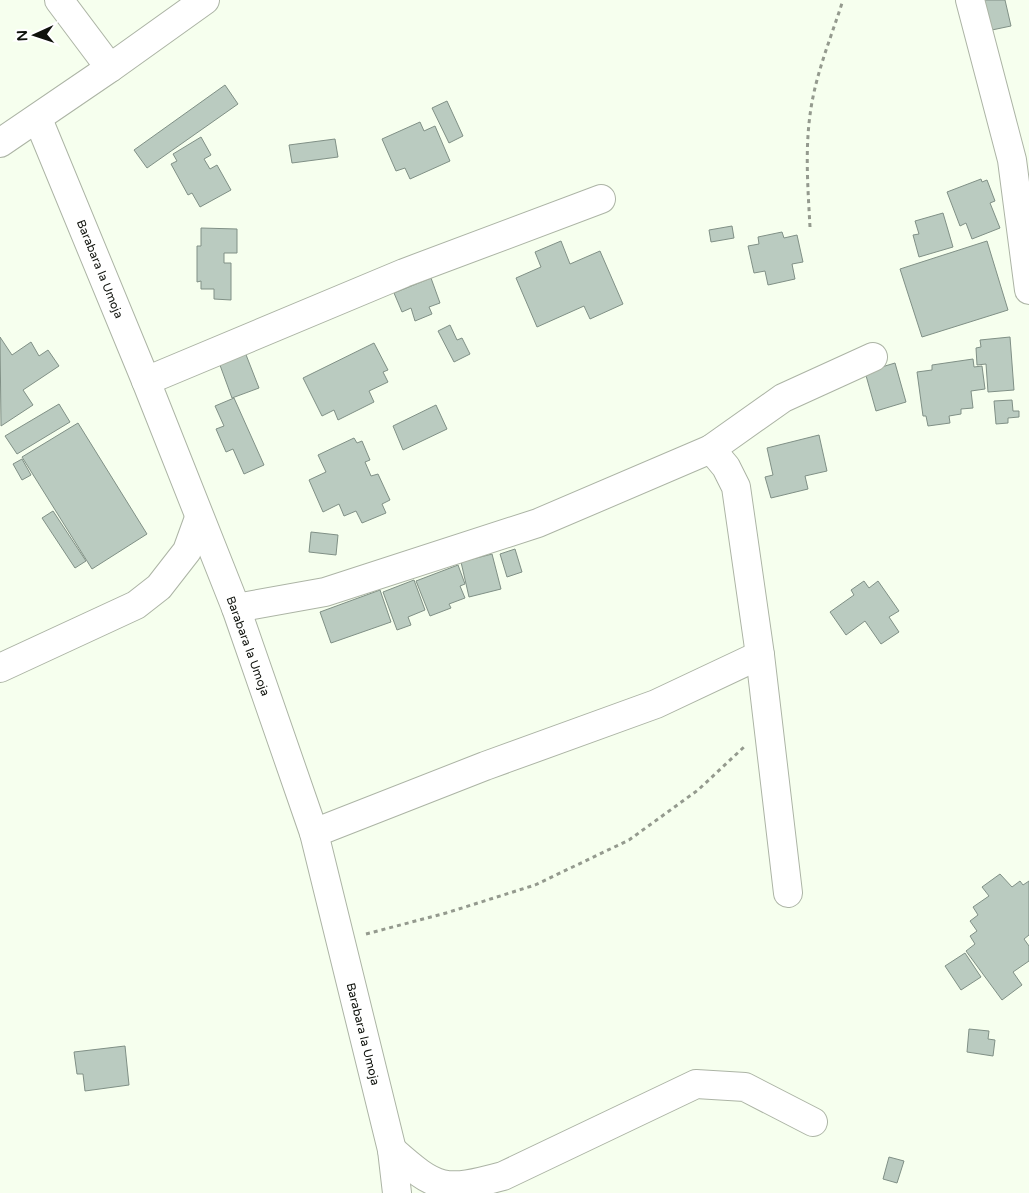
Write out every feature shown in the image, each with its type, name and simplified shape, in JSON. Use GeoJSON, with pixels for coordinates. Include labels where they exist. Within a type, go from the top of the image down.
{"type":"FeatureCollection","features":[{"type":"Feature","properties":{"kind":"street"},"geometry":{"type":"LineString","coordinates":[[59,0],[110,68]]}},
{"type":"Feature","properties":{"kind":"street"},"geometry":{"type":"LineString","coordinates":[[0,143],[205,0]]}},
{"type":"Feature","properties":{"kind":"street"},"geometry":{"type":"LineString","coordinates":[[970,0],[1012,160],[1029,290]]}},
{"type":"Feature","properties":{"kind":"street","name":"Barabara la Umoja"},"geometry":{"type":"LineString","coordinates":[[38,118],[146,381],[236,608],[314,833],[392,1150],[397,1193]]}},
{"type":"Feature","properties":{"kind":"street"},"geometry":{"type":"LineString","coordinates":[[146,381],[404,273],[601,199]]}},
{"type":"Feature","properties":{"kind":"street"},"geometry":{"type":"LineString","coordinates":[[236,608],[325,592],[538,523],[711,450],[783,398],[873,357]]}},
{"type":"Feature","properties":{"kind":"street"},"geometry":{"type":"LineString","coordinates":[[711,450],[726,467],[736,487],[760,655],[788,893]]}},
{"type":"Feature","properties":{"kind":"street"},"geometry":{"type":"LineString","coordinates":[[0,668],[136,605],[158,587],[187,551],[199,518]]}},
{"type":"Feature","properties":{"kind":"street"},"geometry":{"type":"LineString","coordinates":[[314,833],[485,766],[656,704],[760,655]]}},
{"type":"Feature","properties":{"kind":"street"},"geometry":{"type":"LineString","coordinates":[[392,1150],[421,1176],[436,1184],[450,1187],[473,1184],[504,1176],[696,1084],[744,1087],[813,1122]]}},
{"type":"Feature","properties":{"kind":"path"},"geometry":{"type":"LineString","coordinates":[[810,227],[807,158],[810,114],[819,70],[843,0]]}},
{"type":"Feature","properties":{"kind":"path"},"geometry":{"type":"LineString","coordinates":[[340,940],[446,913],[535,885],[629,840],[698,790],[767,726]]}},
{"type":"Feature","properties":{"kind":"building"},"geometry":{"type":"Polygon","coordinates":[[[980,0],[1005,0],[1011,26],[987,31],[980,0]]]}},
{"type":"Feature","properties":{"kind":"building"},"geometry":{"type":"Polygon","coordinates":[[[225,85],[238,104],[147,168],[134,150],[225,85]]]}},
{"type":"Feature","properties":{"kind":"building"},"geometry":{"type":"Polygon","coordinates":[[[447,101],[463,136],[449,143],[432,108],[447,101]]]}},
{"type":"Feature","properties":{"kind":"building"},"geometry":{"type":"Polygon","coordinates":[[[420,122],[424,131],[435,126],[450,161],[410,179],[405,168],[396,171],[382,139],[420,122]]]}},
{"type":"Feature","properties":{"kind":"building"},"geometry":{"type":"Polygon","coordinates":[[[201,137],[211,155],[204,159],[210,169],[217,165],[231,190],[200,207],[192,193],[188,195],[171,164],[177,161],[173,154],[201,137]]]}},
{"type":"Feature","properties":{"kind":"building"},"geometry":{"type":"Polygon","coordinates":[[[335,139],[338,157],[292,163],[289,145],[335,139]]]}},
{"type":"Feature","properties":{"kind":"building"},"geometry":{"type":"Polygon","coordinates":[[[981,179],[982,182],[987,180],[995,201],[990,203],[1000,228],[972,239],[966,223],[960,226],[947,192],[981,179]]]}},
{"type":"Feature","properties":{"kind":"building"},"geometry":{"type":"Polygon","coordinates":[[[943,213],[953,247],[919,257],[913,235],[919,234],[915,221],[943,213]]]}},
{"type":"Feature","properties":{"kind":"building"},"geometry":{"type":"Polygon","coordinates":[[[732,226],[734,238],[711,242],[709,230],[732,226]]]}},
{"type":"Feature","properties":{"kind":"building"},"geometry":{"type":"Polygon","coordinates":[[[201,228],[237,229],[237,253],[224,253],[224,263],[231,263],[231,300],[214,299],[214,289],[201,289],[201,281],[197,282],[197,246],[201,246],[201,228]]]}},
{"type":"Feature","properties":{"kind":"building"},"geometry":{"type":"Polygon","coordinates":[[[782,232],[784,238],[797,235],[803,262],[792,264],[795,279],[768,285],[765,271],[754,273],[748,246],[759,244],[758,237],[782,232]]]}},
{"type":"Feature","properties":{"kind":"building"},"geometry":{"type":"Polygon","coordinates":[[[561,241],[570,264],[600,251],[623,304],[590,319],[584,306],[537,327],[516,278],[541,267],[535,252],[561,241]]]}},
{"type":"Feature","properties":{"kind":"building"},"geometry":{"type":"Polygon","coordinates":[[[987,241],[1008,310],[922,337],[900,269],[987,241]]]}},
{"type":"Feature","properties":{"kind":"building"},"geometry":{"type":"Polygon","coordinates":[[[431,278],[440,303],[429,307],[432,314],[415,321],[411,308],[402,312],[394,293],[431,278]]]}},
{"type":"Feature","properties":{"kind":"building"},"geometry":{"type":"Polygon","coordinates":[[[450,325],[457,340],[462,338],[470,354],[454,362],[438,331],[450,325]]]}},
{"type":"Feature","properties":{"kind":"building"},"geometry":{"type":"Polygon","coordinates":[[[0,337],[12,355],[31,342],[39,356],[48,350],[59,366],[23,390],[33,405],[1,426],[0,337]]]}},
{"type":"Feature","properties":{"kind":"building"},"geometry":{"type":"Polygon","coordinates":[[[1010,337],[1014,390],[988,392],[986,364],[977,365],[976,348],[981,347],[980,340],[1010,337]]]}},
{"type":"Feature","properties":{"kind":"building"},"geometry":{"type":"Polygon","coordinates":[[[374,343],[388,370],[383,372],[388,382],[369,391],[374,402],[338,420],[334,410],[322,416],[303,378],[374,343]]]}},
{"type":"Feature","properties":{"kind":"building"},"geometry":{"type":"Polygon","coordinates":[[[243,347],[259,388],[232,398],[217,357],[243,347]]]}},
{"type":"Feature","properties":{"kind":"building"},"geometry":{"type":"Polygon","coordinates":[[[973,359],[974,367],[982,366],[985,389],[971,391],[973,408],[961,409],[961,414],[949,416],[950,423],[928,426],[926,416],[923,416],[917,372],[932,370],[932,365],[973,359]]]}},
{"type":"Feature","properties":{"kind":"building"},"geometry":{"type":"Polygon","coordinates":[[[895,363],[906,402],[876,411],[865,372],[895,363]]]}},
{"type":"Feature","properties":{"kind":"building"},"geometry":{"type":"Polygon","coordinates":[[[234,398],[264,465],[244,474],[233,449],[226,452],[216,429],[224,426],[215,406],[234,398]]]}},
{"type":"Feature","properties":{"kind":"building"},"geometry":{"type":"Polygon","coordinates":[[[1012,400],[1013,411],[1019,411],[1019,417],[1008,418],[1008,423],[996,424],[994,401],[1012,400]]]}},
{"type":"Feature","properties":{"kind":"building"},"geometry":{"type":"Polygon","coordinates":[[[59,404],[70,422],[17,454],[5,436],[59,404]]]}},
{"type":"Feature","properties":{"kind":"building"},"geometry":{"type":"Polygon","coordinates":[[[436,405],[447,429],[403,450],[393,426],[436,405]]]}},
{"type":"Feature","properties":{"kind":"building"},"geometry":{"type":"Polygon","coordinates":[[[78,423],[147,534],[92,569],[22,457],[78,423]]]}},
{"type":"Feature","properties":{"kind":"building"},"geometry":{"type":"Polygon","coordinates":[[[819,435],[827,471],[805,476],[808,489],[771,498],[765,477],[773,475],[767,448],[819,435]]]}},
{"type":"Feature","properties":{"kind":"building"},"geometry":{"type":"Polygon","coordinates":[[[354,438],[357,443],[362,441],[370,460],[365,462],[371,476],[378,474],[390,500],[382,504],[386,513],[362,523],[356,511],[344,516],[339,504],[323,512],[309,480],[326,472],[318,455],[354,438]]]}},
{"type":"Feature","properties":{"kind":"building"},"geometry":{"type":"Polygon","coordinates":[[[22,459],[31,475],[22,480],[13,464],[22,459]]]}},
{"type":"Feature","properties":{"kind":"building"},"geometry":{"type":"Polygon","coordinates":[[[53,511],[86,561],[75,568],[42,518],[53,511]]]}},
{"type":"Feature","properties":{"kind":"building"},"geometry":{"type":"Polygon","coordinates":[[[311,532],[338,535],[336,555],[309,552],[311,532]]]}},
{"type":"Feature","properties":{"kind":"building"},"geometry":{"type":"Polygon","coordinates":[[[515,549],[522,572],[507,577],[500,554],[515,549]]]}},
{"type":"Feature","properties":{"kind":"building"},"geometry":{"type":"Polygon","coordinates":[[[492,554],[501,589],[469,597],[461,562],[492,554]]]}},
{"type":"Feature","properties":{"kind":"building"},"geometry":{"type":"Polygon","coordinates":[[[458,565],[465,584],[460,586],[465,598],[449,604],[451,608],[430,616],[416,581],[458,565]]]}},
{"type":"Feature","properties":{"kind":"building"},"geometry":{"type":"Polygon","coordinates":[[[414,580],[425,610],[408,617],[411,625],[397,630],[383,592],[414,580]]]}},
{"type":"Feature","properties":{"kind":"building"},"geometry":{"type":"Polygon","coordinates":[[[864,581],[869,588],[878,581],[899,611],[889,617],[899,632],[881,644],[865,621],[846,635],[830,612],[854,595],[851,590],[864,581]]]}},
{"type":"Feature","properties":{"kind":"building"},"geometry":{"type":"Polygon","coordinates":[[[380,590],[391,622],[331,643],[320,612],[380,590]]]}},
{"type":"Feature","properties":{"kind":"building"},"geometry":{"type":"Polygon","coordinates":[[[1000,874],[1012,887],[1020,881],[1023,885],[1029,881],[1029,935],[1024,939],[1029,946],[1029,961],[1013,972],[1022,985],[1002,1000],[966,951],[975,944],[970,936],[977,931],[970,921],[978,915],[973,907],[989,896],[982,887],[1000,874]]]}},
{"type":"Feature","properties":{"kind":"building"},"geometry":{"type":"Polygon","coordinates":[[[965,953],[981,977],[961,990],[945,966],[965,953]]]}},
{"type":"Feature","properties":{"kind":"building"},"geometry":{"type":"Polygon","coordinates":[[[969,1029],[989,1031],[988,1039],[995,1040],[993,1056],[967,1052],[969,1029]]]}},
{"type":"Feature","properties":{"kind":"building"},"geometry":{"type":"Polygon","coordinates":[[[125,1046],[129,1085],[85,1091],[83,1074],[77,1074],[74,1052],[125,1046]]]}},
{"type":"Feature","properties":{"kind":"building"},"geometry":{"type":"Polygon","coordinates":[[[889,1157],[904,1161],[897,1183],[883,1179],[889,1157]]]}}]}
